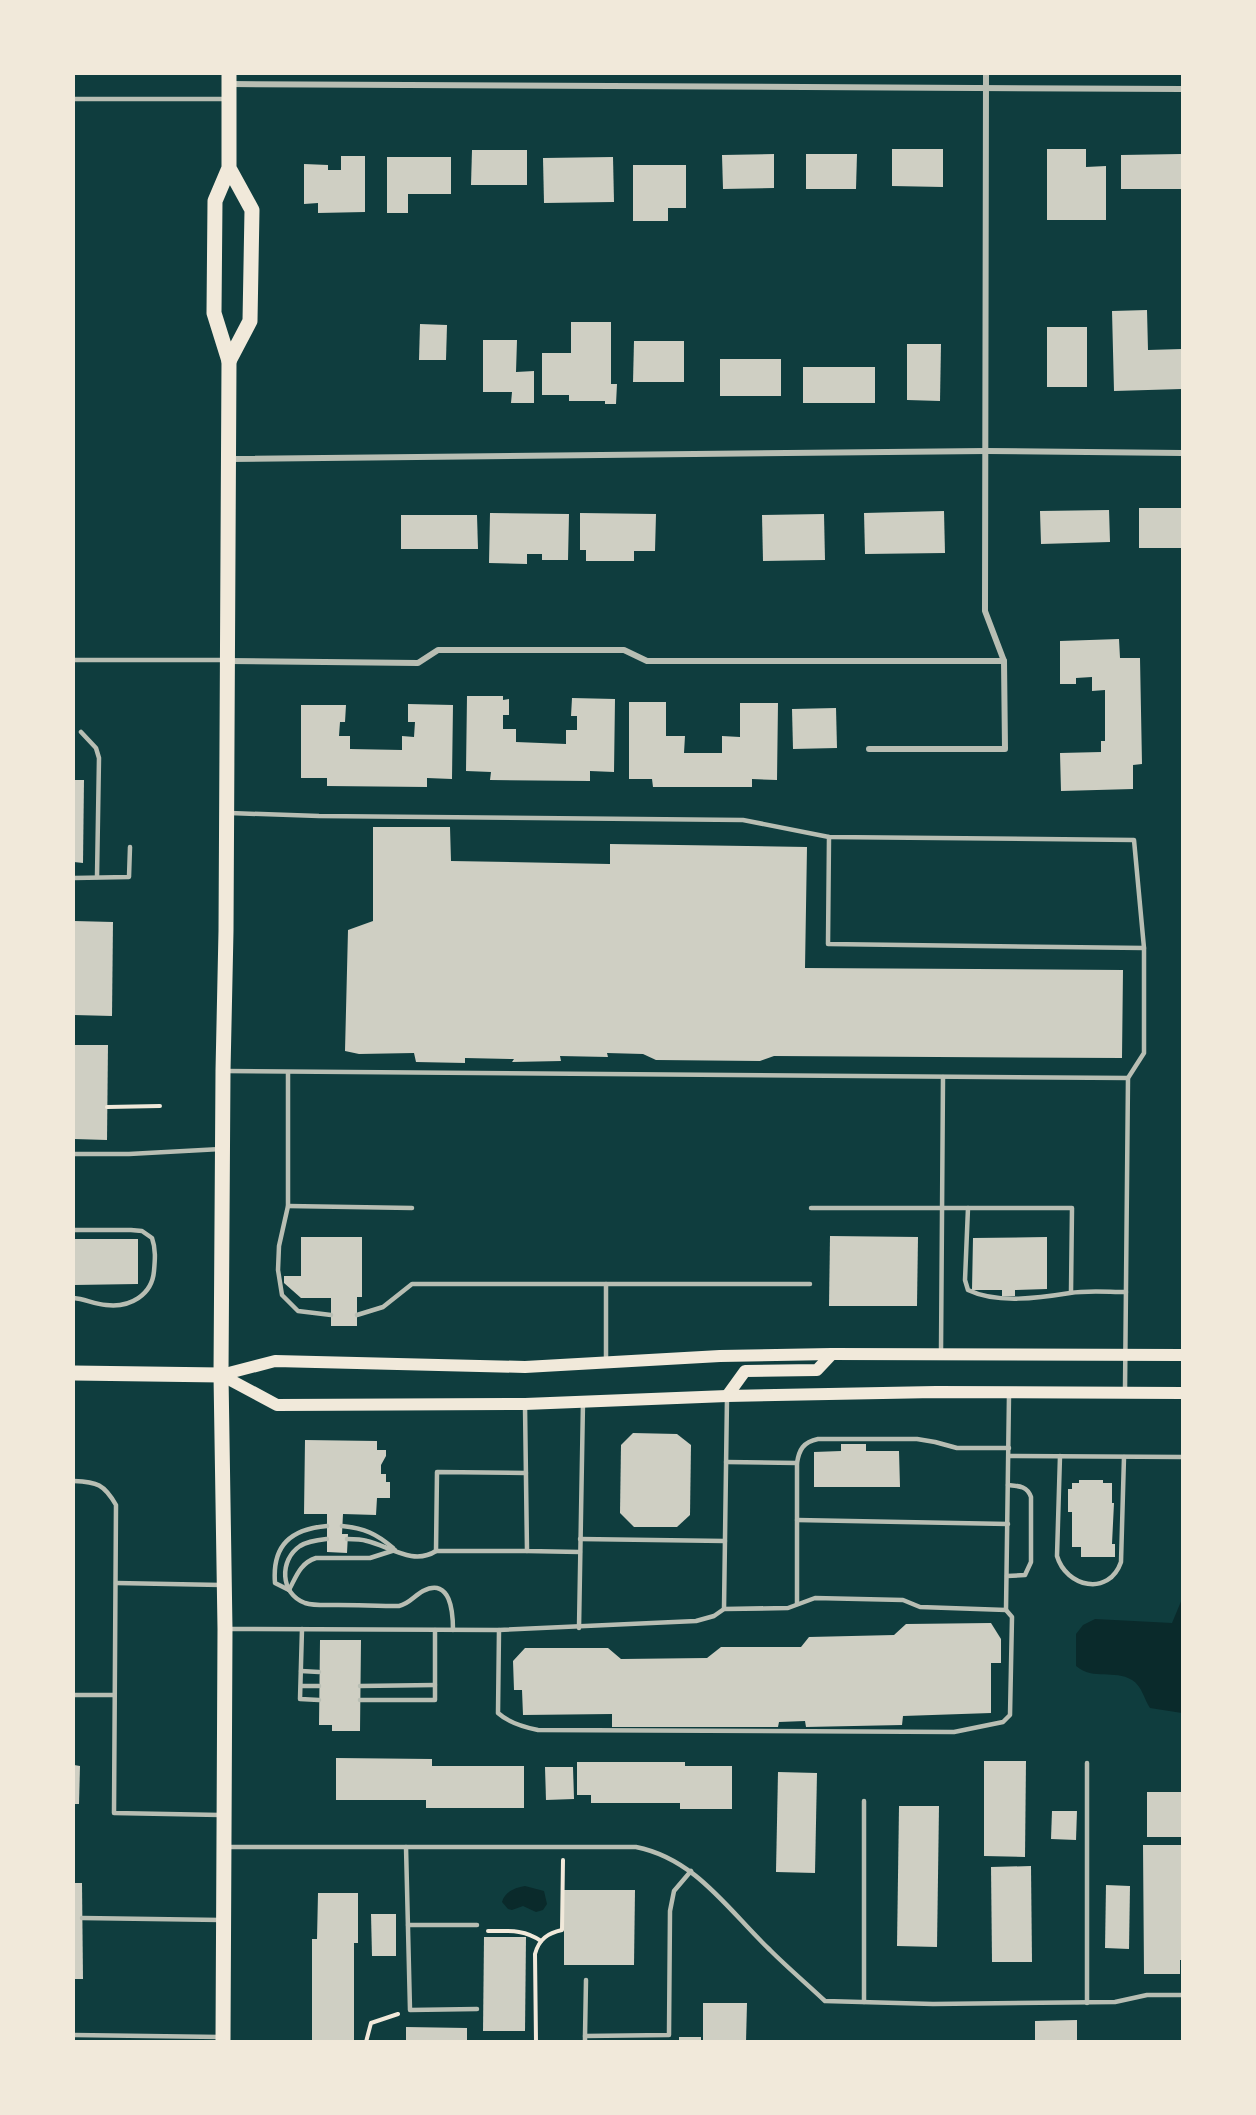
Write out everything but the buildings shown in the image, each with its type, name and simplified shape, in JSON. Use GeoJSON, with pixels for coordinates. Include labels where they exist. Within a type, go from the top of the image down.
{"type":"FeatureCollection","features":[{"type":"Feature","properties":{"kind":"main road"},"geometry":{"type":"LineString","coordinates":[[223,2039],[225,1629],[222,1375],[228,361],[214,313],[214,302],[215,201],[229,168],[229,86]]}},
{"type":"Feature","properties":{"kind":"main road"},"geometry":{"type":"LineString","coordinates":[[228,361],[250,321],[252,210],[229,168]]}},
{"type":"Feature","properties":{"kind":"main road"},"geometry":{"type":"LineString","coordinates":[[74,1373],[222,1375],[275,1361],[525,1367],[606,1361],[832,1353],[1182,1355]]}},
{"type":"Feature","properties":{"kind":"main road"},"geometry":{"type":"LineString","coordinates":[[727,1396],[746,1371],[817,1370],[832,1353]]}},
{"type":"Feature","properties":{"kind":"main road"},"geometry":{"type":"LineString","coordinates":[[222,1375],[278,1405],[525,1404],[727,1396],[936,1392],[1182,1393]]}},
{"type":"Feature","properties":{"kind":"street"},"geometry":{"type":"LineString","coordinates":[[869,749],[1005,748],[1004,660],[985,611],[986,74]]}},
{"type":"Feature","properties":{"kind":"street"},"geometry":{"type":"LineString","coordinates":[[229,86],[1182,90]]}},
{"type":"Feature","properties":{"kind":"street"},"geometry":{"type":"LineString","coordinates":[[228,459],[986,451],[1182,453]]}},
{"type":"Feature","properties":{"kind":"street"},"geometry":{"type":"LineString","coordinates":[[227,660],[418,663],[438,650],[624,650],[647,660],[1004,660]]}},
{"type":"Feature","properties":{"kind":"lane"},"geometry":{"type":"LineString","coordinates":[[74,99],[229,86]]}},
{"type":"Feature","properties":{"kind":"lane"},"geometry":{"type":"LineString","coordinates":[[74,660],[227,660]]}},
{"type":"Feature","properties":{"kind":"lane"},"geometry":{"type":"LineString","coordinates":[[81,732],[96,748],[99,758],[97,878]]}},
{"type":"Feature","properties":{"kind":"lane"},"geometry":{"type":"LineString","coordinates":[[227,813],[743,820],[829,837],[1134,840],[1144,948],[1144,1053],[1128,1078],[1125,1393]]}},
{"type":"Feature","properties":{"kind":"lane"},"geometry":{"type":"LineString","coordinates":[[829,837],[828,944],[1144,948]]}},
{"type":"Feature","properties":{"kind":"lane"},"geometry":{"type":"LineString","coordinates":[[74,878],[129,878],[130,847]]}},
{"type":"Feature","properties":{"kind":"lane"},"geometry":{"type":"LineString","coordinates":[[223,1071],[1128,1078]]}},
{"type":"Feature","properties":{"kind":"lane"},"geometry":{"type":"LineString","coordinates":[[288,1073],[288,1206],[279,1246],[278,1270],[282,1295],[298,1311],[331,1315]]}},
{"type":"Feature","properties":{"kind":"lane"},"geometry":{"type":"LineString","coordinates":[[941,1355],[943,1077]]}},
{"type":"Feature","properties":{"kind":"lane"},"geometry":{"type":"LineString","coordinates":[[74,1154],[129,1154],[223,1149]]}},
{"type":"Feature","properties":{"kind":"lane"},"geometry":{"type":"LineString","coordinates":[[288,1206],[412,1208]]}},
{"type":"Feature","properties":{"kind":"lane"},"geometry":{"type":"LineString","coordinates":[[811,1208],[1072,1208],[1071,1292]]}},
{"type":"Feature","properties":{"kind":"lane"},"geometry":{"type":"LineString","coordinates":[[968,1208],[965,1280],[968,1290],[990,1297],[1033,1298],[1054,1297],[1071,1292],[1126,1292]]}},
{"type":"Feature","properties":{"kind":"lane"},"geometry":{"type":"LineString","coordinates":[[74,1230],[142,1231],[152,1238],[155,1256],[153,1283],[140,1298],[127,1304],[105,1305],[74,1298]]}},
{"type":"Feature","properties":{"kind":"lane"},"geometry":{"type":"LineString","coordinates":[[357,1315],[382,1307],[412,1284],[810,1284]]}},
{"type":"Feature","properties":{"kind":"lane"},"geometry":{"type":"LineString","coordinates":[[606,1284],[606,1361]]}},
{"type":"Feature","properties":{"kind":"lane"},"geometry":{"type":"LineString","coordinates":[[499,1630],[498,1713],[511,1722],[527,1728],[954,1732],[1003,1722],[1010,1715],[1012,1617],[1006,1610],[1010,1394]]}},
{"type":"Feature","properties":{"kind":"lane"},"geometry":{"type":"LineString","coordinates":[[724,1609],[727,1396]]}},
{"type":"Feature","properties":{"kind":"lane"},"geometry":{"type":"LineString","coordinates":[[579,1628],[583,1402]]}},
{"type":"Feature","properties":{"kind":"lane"},"geometry":{"type":"LineString","coordinates":[[525,1404],[526,1551]]}},
{"type":"Feature","properties":{"kind":"lane"},"geometry":{"type":"LineString","coordinates":[[797,1604],[797,1463],[803,1446],[818,1440],[917,1440],[957,1448],[1009,1448]]}},
{"type":"Feature","properties":{"kind":"lane"},"geometry":{"type":"LineString","coordinates":[[1009,1456],[1182,1457]]}},
{"type":"Feature","properties":{"kind":"lane"},"geometry":{"type":"LineString","coordinates":[[1060,1456],[1057,1556],[1060,1564],[1072,1578],[1097,1584],[1113,1576],[1121,1562],[1124,1457]]}},
{"type":"Feature","properties":{"kind":"lane"},"geometry":{"type":"LineString","coordinates":[[726,1462],[797,1463]]}},
{"type":"Feature","properties":{"kind":"lane"},"geometry":{"type":"LineString","coordinates":[[436,1551],[436,1472],[526,1473]]}},
{"type":"Feature","properties":{"kind":"lane"},"geometry":{"type":"LineString","coordinates":[[74,1481],[100,1485],[109,1493],[116,1505],[114,1814],[224,1815]]}},
{"type":"Feature","properties":{"kind":"lane"},"geometry":{"type":"LineString","coordinates":[[1007,1576],[1025,1575],[1031,1562],[1031,1497],[1027,1489],[1022,1486],[1008,1485]]}},
{"type":"Feature","properties":{"kind":"lane"},"geometry":{"type":"LineString","coordinates":[[797,1520],[1008,1524]]}},
{"type":"Feature","properties":{"kind":"lane"},"geometry":{"type":"LineString","coordinates":[[289,1590],[275,1583],[274,1573],[279,1550],[293,1534],[327,1526]]}},
{"type":"Feature","properties":{"kind":"lane"},"geometry":{"type":"LineString","coordinates":[[342,1526],[360,1528],[374,1533],[395,1550]]}},
{"type":"Feature","properties":{"kind":"lane"},"geometry":{"type":"LineString","coordinates":[[327,1539],[306,1543],[294,1552],[286,1568],[285,1582],[299,1600],[315,1605],[399,1606],[411,1601],[422,1592],[436,1589],[445,1593],[453,1607],[453,1630]]}},
{"type":"Feature","properties":{"kind":"lane"},"geometry":{"type":"LineString","coordinates":[[347,1539],[366,1540],[409,1556],[425,1556],[436,1551],[580,1552]]}},
{"type":"Feature","properties":{"kind":"lane"},"geometry":{"type":"LineString","coordinates":[[580,1539],[725,1541]]}},
{"type":"Feature","properties":{"kind":"lane"},"geometry":{"type":"LineString","coordinates":[[289,1590],[303,1564],[308,1560],[377,1557],[395,1550]]}},
{"type":"Feature","properties":{"kind":"lane"},"geometry":{"type":"LineString","coordinates":[[116,1583],[224,1585]]}},
{"type":"Feature","properties":{"kind":"lane"},"geometry":{"type":"LineString","coordinates":[[225,1629],[579,1628],[696,1621],[714,1616],[724,1609],[788,1608],[815,1598],[903,1600],[920,1607],[1006,1610]]}},
{"type":"Feature","properties":{"kind":"lane"},"geometry":{"type":"LineString","coordinates":[[302,1629],[300,1699],[319,1700]]}},
{"type":"Feature","properties":{"kind":"lane"},"geometry":{"type":"LineString","coordinates":[[360,1700],[435,1700],[435,1630]]}},
{"type":"Feature","properties":{"kind":"lane"},"geometry":{"type":"LineString","coordinates":[[301,1671],[319,1672]]}},
{"type":"Feature","properties":{"kind":"lane"},"geometry":{"type":"LineString","coordinates":[[360,1686],[435,1685]]}},
{"type":"Feature","properties":{"kind":"lane"},"geometry":{"type":"LineString","coordinates":[[301,1686],[319,1686]]}},
{"type":"Feature","properties":{"kind":"lane"},"geometry":{"type":"LineString","coordinates":[[74,1695],[114,1695]]}},
{"type":"Feature","properties":{"kind":"lane"},"geometry":{"type":"LineString","coordinates":[[1087,1763],[1087,2003]]}},
{"type":"Feature","properties":{"kind":"lane"},"geometry":{"type":"LineString","coordinates":[[864,1801],[864,2002]]}},
{"type":"Feature","properties":{"kind":"lane"},"geometry":{"type":"LineString","coordinates":[[224,1847],[636,1847],[655,1851],[674,1859],[691,1871],[770,1951],[825,2001],[1087,2003],[1115,2002],[1147,1995],[1182,1995]]}},
{"type":"Feature","properties":{"kind":"lane"},"geometry":{"type":"LineString","coordinates":[[406,1847],[410,2010],[477,2009]]}},
{"type":"Feature","properties":{"kind":"lane"},"geometry":{"type":"LineString","coordinates":[[586,1980],[585,2039],[669,2035],[670,1911],[674,1891],[691,1871]]}},
{"type":"Feature","properties":{"kind":"lane"},"geometry":{"type":"LineString","coordinates":[[82,1918],[224,1920]]}},
{"type":"Feature","properties":{"kind":"lane"},"geometry":{"type":"LineString","coordinates":[[408,1925],[477,1925]]}},
{"type":"Feature","properties":{"kind":"lane"},"geometry":{"type":"LineString","coordinates":[[74,2035],[223,2039]]}},
{"type":"Feature","properties":{"kind":"path"},"geometry":{"type":"LineString","coordinates":[[107,1107],[160,1106]]}},
{"type":"Feature","properties":{"kind":"path"},"geometry":{"type":"LineString","coordinates":[[536,2042],[536,1954],[541,1941],[553,1932],[562,1930],[563,1847]]}},
{"type":"Feature","properties":{"kind":"path"},"geometry":{"type":"LineString","coordinates":[[477,1925],[478,1931],[521,1930],[541,1941]]}},
{"type":"Feature","properties":{"kind":"path"},"geometry":{"type":"LineString","coordinates":[[366,2042],[371,2023],[410,2010]]}},
{"type":"Feature","properties":{"kind":"water"},"geometry":{"type":"Polygon","coordinates":[[[1182,1599],[1182,1713],[1150,1708],[1138,1686],[1132,1680],[1118,1675],[1090,1673],[1076,1666],[1076,1634],[1083,1625],[1095,1619],[1172,1623],[1182,1599]]]}},
{"type":"Feature","properties":{"kind":"water"},"geometry":{"type":"Polygon","coordinates":[[[525,1886],[544,1891],[547,1904],[543,1910],[536,1912],[523,1906],[512,1910],[502,1902],[508,1893],[525,1886]]]}}]}
